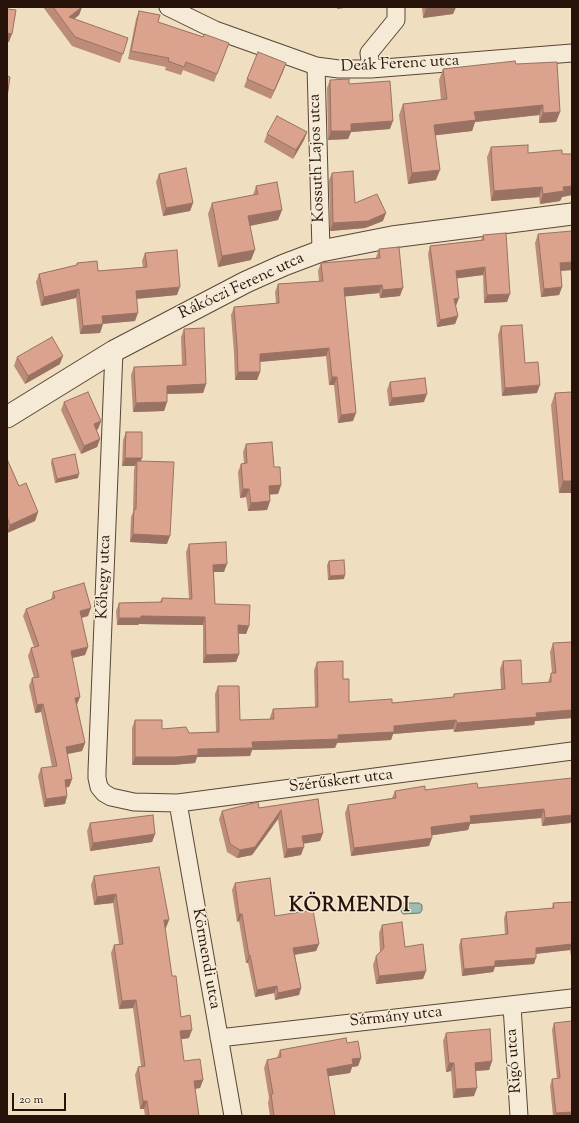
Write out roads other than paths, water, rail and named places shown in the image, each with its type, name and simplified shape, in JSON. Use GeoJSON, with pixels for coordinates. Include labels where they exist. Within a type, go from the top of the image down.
{"type":"FeatureCollection","features":[{"type":"Feature","properties":{"kind":"street","name":"Deák Ferenc utca"},"geometry":{"type":"LineString","coordinates":[[168,7],[215,30],[316,66],[339,69],[371,69],[572,52]]}},
{"type":"Feature","properties":{"kind":"street"},"geometry":{"type":"LineString","coordinates":[[371,69],[369,53],[396,20],[396,7]]}},
{"type":"Feature","properties":{"kind":"street","name":"Kossuth Lajos utca"},"geometry":{"type":"LineString","coordinates":[[316,66],[321,251]]}},
{"type":"Feature","properties":{"kind":"street","name":"Rákóczi Ferenc utca"},"geometry":{"type":"LineString","coordinates":[[7,417],[114,351],[246,282],[321,251],[392,237],[572,214]]}},
{"type":"Feature","properties":{"kind":"street","name":"Kőhegy utca"},"geometry":{"type":"LineString","coordinates":[[111,797],[104,793],[99,787],[97,778],[114,351]]}},
{"type":"Feature","properties":{"kind":"street","name":"Szérűskert utca"},"geometry":{"type":"LineString","coordinates":[[111,797],[134,802],[178,803],[572,752]]}},
{"type":"Feature","properties":{"kind":"street","name":"Körmendi utca"},"geometry":{"type":"LineString","coordinates":[[178,803],[233,1116]]}},
{"type":"Feature","properties":{"kind":"street","name":"Sármány utca"},"geometry":{"type":"LineString","coordinates":[[219,1038],[572,998]]}},
{"type":"Feature","properties":{"kind":"street","name":"Rigó utca"},"geometry":{"type":"LineString","coordinates":[[512,1006],[519,1116]]}},
{"type":"Feature","properties":{"kind":"water"},"geometry":{"type":"Polygon","coordinates":[[[402,903],[419,903],[422,905],[422,910],[420,913],[403,914],[400,907],[402,903]]]}},
{"type":"Feature","properties":{"kind":"district","name":"KÖRMENDI"},"geometry":{"type":"Point","coordinates":[350,908]}}]}
